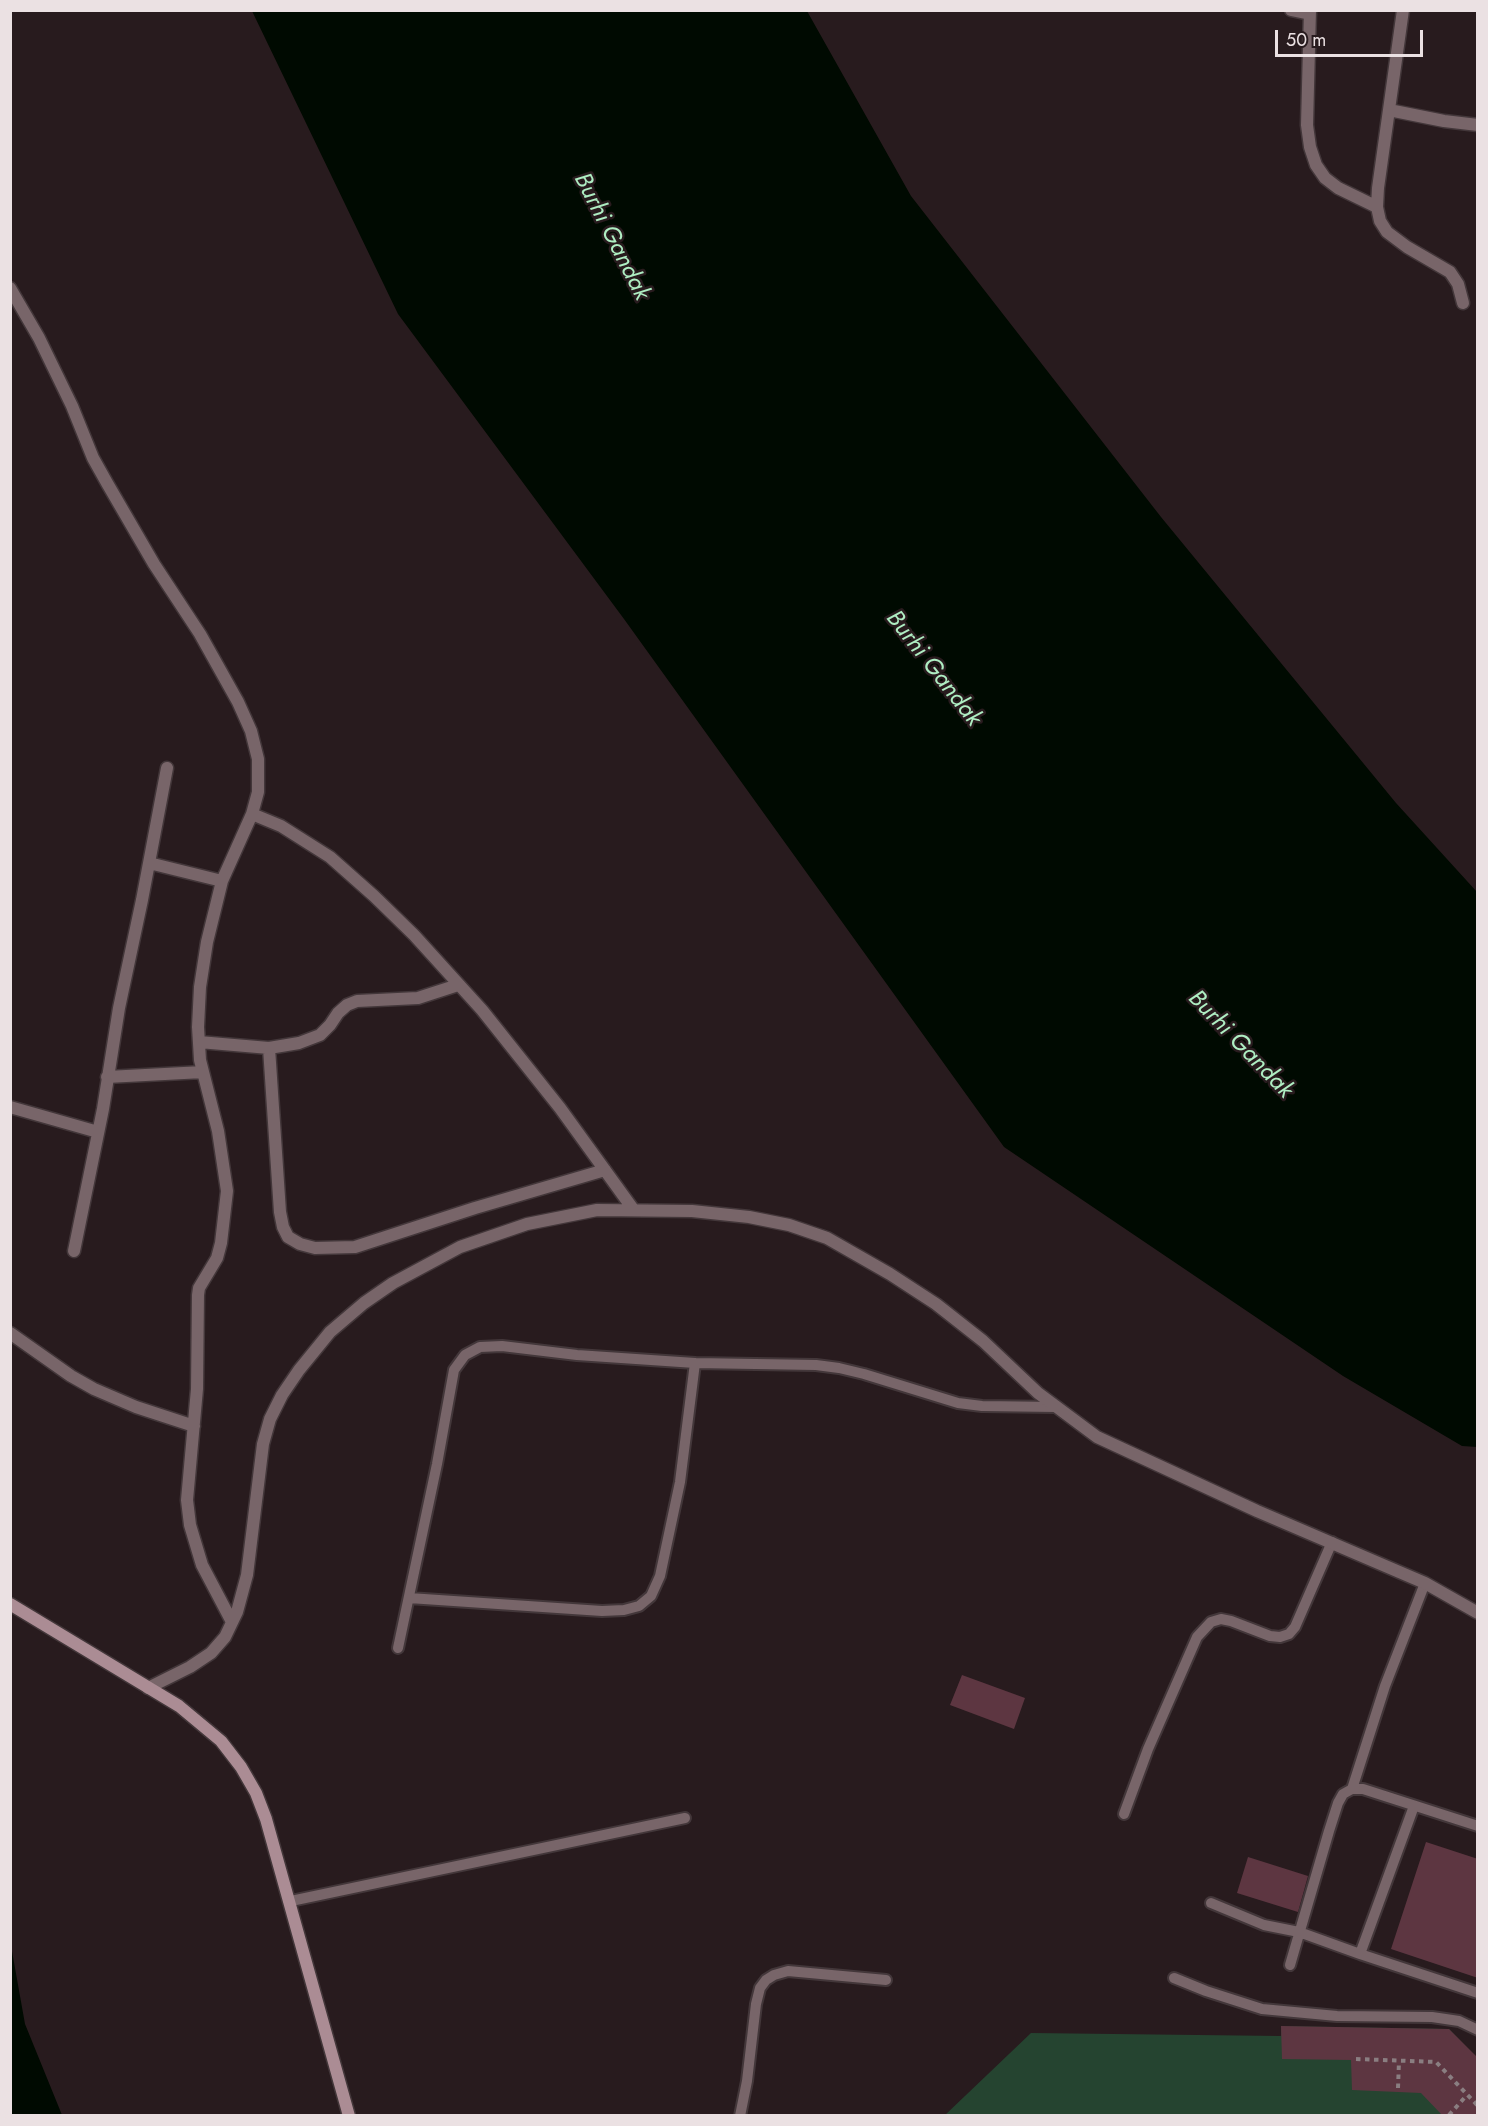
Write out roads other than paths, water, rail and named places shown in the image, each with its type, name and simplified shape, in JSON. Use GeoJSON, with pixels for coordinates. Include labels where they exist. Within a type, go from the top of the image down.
{"type":"FeatureCollection","features":[{"type":"Feature","properties":{"kind":"street"},"geometry":{"type":"LineString","coordinates":[[1291,10],[1310,12],[1307,126],[1316,165],[1325,178],[1338,188],[1377,207]]}},
{"type":"Feature","properties":{"kind":"street"},"geometry":{"type":"LineString","coordinates":[[1403,10],[1377,207],[1380,221],[1387,232],[1407,247],[1450,272],[1458,284],[1463,303]]}},
{"type":"Feature","properties":{"kind":"street"},"geometry":{"type":"LineString","coordinates":[[1389,110],[1478,125]]}},
{"type":"Feature","properties":{"kind":"street"},"geometry":{"type":"LineString","coordinates":[[10,288],[39,338],[102,474],[154,564],[200,634],[238,702],[251,731],[258,759],[258,792],[252,814],[222,881],[207,942],[200,987],[198,1027],[203,1072],[218,1131],[226,1191],[221,1243],[217,1258],[199,1288],[198,1295],[197,1389],[187,1500],[190,1525],[202,1565],[232,1622]]}},
{"type":"Feature","properties":{"kind":"street"},"geometry":{"type":"LineString","coordinates":[[74,1251],[167,768]]}},
{"type":"Feature","properties":{"kind":"street"},"geometry":{"type":"LineString","coordinates":[[252,814],[281,826],[330,857],[414,935],[482,1010],[560,1108],[633,1209]]}},
{"type":"Feature","properties":{"kind":"street"},"geometry":{"type":"LineString","coordinates":[[149,863],[222,881]]}},
{"type":"Feature","properties":{"kind":"street"},"geometry":{"type":"LineString","coordinates":[[199,1042],[269,1048],[299,1043],[320,1035],[338,1013],[347,1005],[357,1001],[418,998],[458,985]]}},
{"type":"Feature","properties":{"kind":"street"},"geometry":{"type":"LineString","coordinates":[[269,1048],[280,1212],[288,1238],[300,1244],[315,1248],[355,1247],[387,1239],[475,1208],[605,1170]]}},
{"type":"Feature","properties":{"kind":"street"},"geometry":{"type":"LineString","coordinates":[[107,1077],[203,1072]]}},
{"type":"Feature","properties":{"kind":"street"},"geometry":{"type":"LineString","coordinates":[[10,1107],[98,1132]]}},
{"type":"Feature","properties":{"kind":"street"},"geometry":{"type":"LineString","coordinates":[[148,1688],[190,1667],[211,1653],[225,1637],[237,1612],[247,1575],[262,1444],[270,1419],[293,1378],[330,1332],[364,1302],[460,1247],[527,1224],[597,1210],[692,1211],[749,1217],[789,1225],[826,1238],[890,1274],[936,1304],[983,1341],[1056,1407],[1097,1437],[1257,1511],[1425,1583],[1478,1613]]}},
{"type":"Feature","properties":{"kind":"street"},"geometry":{"type":"LineString","coordinates":[[10,1333],[71,1376],[94,1389],[136,1407],[194,1426]]}},
{"type":"Feature","properties":{"kind":"street"},"geometry":{"type":"LineString","coordinates":[[10,1604],[179,1706],[221,1741],[241,1767],[256,1793],[266,1819],[291,1901],[349,2115]]}},
{"type":"Feature","properties":{"kind":"lane"},"geometry":{"type":"LineString","coordinates":[[398,1648],[437,1464],[454,1370],[465,1355],[480,1347],[695,1363],[788,1364],[839,1368],[958,1402],[982,1406],[1056,1407]]}},
{"type":"Feature","properties":{"kind":"lane"},"geometry":{"type":"LineString","coordinates":[[409,1598],[602,1611],[624,1610],[639,1606],[651,1596],[660,1576],[680,1482],[695,1363]]}},
{"type":"Feature","properties":{"kind":"lane"},"geometry":{"type":"LineString","coordinates":[[1124,1814],[1148,1749],[1197,1637],[1211,1622],[1221,1619],[1270,1636],[1289,1634],[1295,1627],[1332,1542]]}},
{"type":"Feature","properties":{"kind":"lane"},"geometry":{"type":"LineString","coordinates":[[1352,1789],[1384,1686],[1425,1583]]}},
{"type":"Feature","properties":{"kind":"lane"},"geometry":{"type":"LineString","coordinates":[[1290,1965],[1338,1803],[1343,1794],[1352,1789],[1363,1789],[1478,1826]]}},
{"type":"Feature","properties":{"kind":"lane"},"geometry":{"type":"LineString","coordinates":[[1360,1954],[1414,1806]]}},
{"type":"Feature","properties":{"kind":"lane"},"geometry":{"type":"LineString","coordinates":[[291,1901],[685,1818]]}},
{"type":"Feature","properties":{"kind":"lane"},"geometry":{"type":"LineString","coordinates":[[1211,1903],[1264,1925],[1299,1932],[1478,1992]]}},
{"type":"Feature","properties":{"kind":"lane"},"geometry":{"type":"LineString","coordinates":[[740,2115],[747,2082],[756,2004],[760,1988],[766,1980],[788,1971],[886,1980]]}},
{"type":"Feature","properties":{"kind":"lane"},"geometry":{"type":"LineString","coordinates":[[1174,1978],[1262,2009],[1327,2016],[1445,2018],[1459,2021],[1478,2030]]}},
{"type":"Feature","properties":{"kind":"water","name":"Burhi Gandak"},"geometry":{"type":"Polygon","coordinates":[[[252,11],[807,11],[911,196],[1161,517],[1396,803],[1477,892],[1477,1447],[1462,1446],[1343,1376],[1004,1147],[624,619],[398,314],[252,11]]]}},
{"type":"Feature","properties":{"kind":"water"},"geometry":{"type":"Polygon","coordinates":[[[10,1940],[25,2024],[62,2115],[11,2115],[10,1940]]]}}]}
